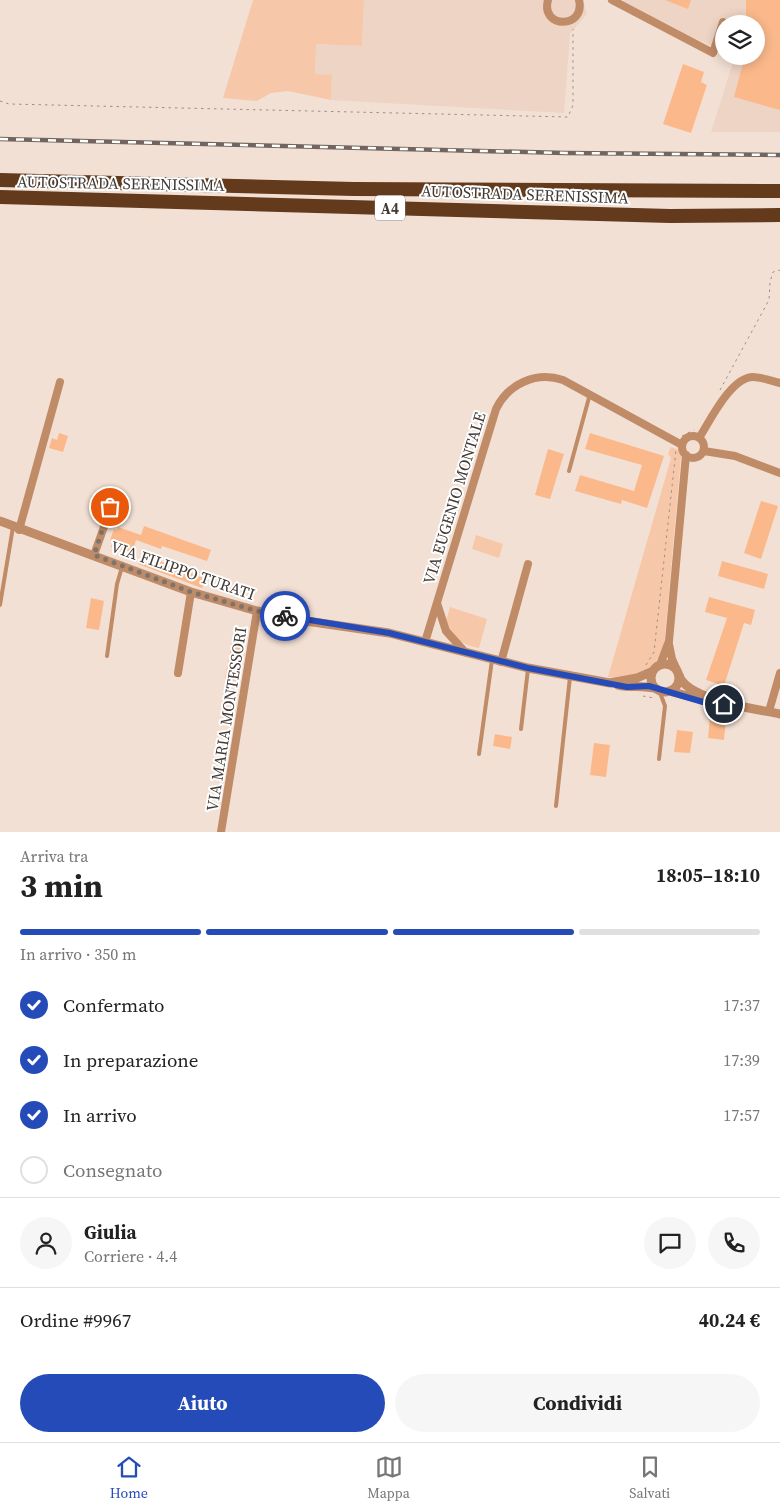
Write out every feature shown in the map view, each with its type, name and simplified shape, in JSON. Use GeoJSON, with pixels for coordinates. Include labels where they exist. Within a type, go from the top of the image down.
{"type":"FeatureCollection","features":[{"type":"Feature","properties":{"kind":"highway","name":"AUTOSTRADA SERENISSIMA"},"geometry":{"type":"LineString","coordinates":[[0,180],[354,189],[780,191]]}},
{"type":"Feature","properties":{"kind":"highway","name":"AUTOSTRADA SERENISSIMA"},"geometry":{"type":"LineString","coordinates":[[0,198],[670,216],[780,215]]}},
{"type":"Feature","properties":{"kind":"street"},"geometry":{"type":"LineString","coordinates":[[548,0],[547,10],[554,19],[564,22],[574,18],[580,9],[579,0]]}},
{"type":"Feature","properties":{"kind":"street"},"geometry":{"type":"LineString","coordinates":[[612,0],[713,54],[715,48]]}},
{"type":"Feature","properties":{"kind":"street"},"geometry":{"type":"LineString","coordinates":[[729,704],[693,689],[681,681],[672,659],[669,641],[686,455],[680,444],[689,437],[698,434],[735,385],[752,376],[780,383]]}},
{"type":"Feature","properties":{"kind":"street","name":"VIA EUGENIO MONTALE"},"geometry":{"type":"LineString","coordinates":[[425,642],[496,409],[501,400],[520,384],[543,377],[563,380],[680,444]]}},
{"type":"Feature","properties":{"kind":"street"},"geometry":{"type":"LineString","coordinates":[[16,528],[60,382]]}},
{"type":"Feature","properties":{"kind":"street"},"geometry":{"type":"LineString","coordinates":[[686,455],[696,458],[704,451],[704,443],[698,434]]}},
{"type":"Feature","properties":{"kind":"street"},"geometry":{"type":"LineString","coordinates":[[704,451],[735,456],[780,473]]}},
{"type":"Feature","properties":{"kind":"street"},"geometry":{"type":"LineString","coordinates":[[94,555],[110,507]]}},
{"type":"Feature","properties":{"kind":"street","name":"VIA FILIPPO TURATI"},"geometry":{"type":"LineString","coordinates":[[0,521],[191,592],[257,611],[389,633],[528,668],[613,684],[637,678],[656,668]]}},
{"type":"Feature","properties":{"kind":"street"},"geometry":{"type":"LineString","coordinates":[[496,660],[528,564]]}},
{"type":"Feature","properties":{"kind":"street"},"geometry":{"type":"LineString","coordinates":[[178,673],[191,592]]}},
{"type":"Feature","properties":{"kind":"street","name":"VIA EUGENIO MONTALE"},"geometry":{"type":"LineString","coordinates":[[437,600],[440,617],[446,631],[466,652]]}},
{"type":"Feature","properties":{"kind":"street","name":"VIA MARIA MONTESSORI"},"geometry":{"type":"LineString","coordinates":[[221,832],[257,611]]}},
{"type":"Feature","properties":{"kind":"street"},"geometry":{"type":"LineString","coordinates":[[666,693],[652,681],[669,641]]}},
{"type":"Feature","properties":{"kind":"street"},"geometry":{"type":"LineString","coordinates":[[656,668],[671,665],[678,673],[678,684],[666,693]]}},
{"type":"Feature","properties":{"kind":"street"},"geometry":{"type":"LineString","coordinates":[[769,712],[780,673]]}},
{"type":"Feature","properties":{"kind":"street"},"geometry":{"type":"LineString","coordinates":[[613,684],[627,687],[644,686],[703,702],[729,704],[780,714]]}},
{"type":"Feature","properties":{"kind":"lane"},"geometry":{"type":"LineString","coordinates":[[569,471],[590,394]]}},
{"type":"Feature","properties":{"kind":"lane"},"geometry":{"type":"LineString","coordinates":[[0,605],[16,528]]}},
{"type":"Feature","properties":{"kind":"lane"},"geometry":{"type":"LineString","coordinates":[[107,656],[117,584],[122,565]]}},
{"type":"Feature","properties":{"kind":"lane"},"geometry":{"type":"LineString","coordinates":[[480,754],[496,660]]}},
{"type":"Feature","properties":{"kind":"lane"},"geometry":{"type":"LineString","coordinates":[[521,729],[528,668]]}},
{"type":"Feature","properties":{"kind":"lane"},"geometry":{"type":"LineString","coordinates":[[556,806],[570,676]]}},
{"type":"Feature","properties":{"kind":"lane"},"geometry":{"type":"LineString","coordinates":[[660,759],[666,693]]}},
{"type":"Feature","properties":{"kind":"lane"},"geometry":{"type":"LineString","coordinates":[[665,706],[666,693]]}},
{"type":"Feature","properties":{"kind":"path"},"geometry":{"type":"LineString","coordinates":[[0,101],[9,104],[568,117],[573,104],[572,52],[574,18]]}},
{"type":"Feature","properties":{"kind":"path"},"geometry":{"type":"LineString","coordinates":[[716,396],[769,300],[770,282],[773,272],[780,270]]}},
{"type":"Feature","properties":{"kind":"path"},"geometry":{"type":"LineString","coordinates":[[645,666],[654,652],[680,444],[682,436],[692,430],[698,434]]}},
{"type":"Feature","properties":{"kind":"shaded area"},"geometry":{"type":"Polygon","coordinates":[[[253,0],[364,0],[362,46],[316,44],[315,74],[332,75],[331,100],[288,91],[271,93],[257,101],[223,98],[253,0]]]}},
{"type":"Feature","properties":{"kind":"shaded area"},"geometry":{"type":"Polygon","coordinates":[[[364,0],[583,0],[587,14],[570,34],[564,113],[331,100],[332,76],[315,74],[316,44],[362,46],[364,0]]]}},
{"type":"Feature","properties":{"kind":"shaded area"},"geometry":{"type":"Polygon","coordinates":[[[623,0],[780,0],[780,132],[711,132],[732,65],[765,65],[765,15],[715,15],[715,47],[631,15],[623,0]]]}},
{"type":"Feature","properties":{"kind":"shaded area"},"geometry":{"type":"Polygon","coordinates":[[[671,447],[678,450],[681,457],[664,647],[655,663],[642,673],[626,678],[608,677],[671,458],[668,454],[671,447]]]}},
{"type":"Feature","properties":{"kind":"shaded area"},"geometry":{"type":"Polygon","coordinates":[[[476,535],[503,544],[499,558],[472,549],[476,535]]]}},
{"type":"Feature","properties":{"kind":"shaded area"},"geometry":{"type":"Polygon","coordinates":[[[450,607],[487,619],[479,648],[463,643],[451,632],[446,621],[450,607]]]}},
{"type":"Feature","properties":{"kind":"building"},"geometry":{"type":"Polygon","coordinates":[[[665,0],[691,0],[688,9],[665,0]]]}},
{"type":"Feature","properties":{"kind":"building"},"geometry":{"type":"Polygon","coordinates":[[[746,0],[780,0],[780,110],[734,97],[743,65],[765,65],[765,15],[746,15],[746,0]]]}},
{"type":"Feature","properties":{"kind":"building"},"geometry":{"type":"Polygon","coordinates":[[[683,64],[704,72],[701,82],[707,85],[691,133],[663,124],[683,64]]]}},
{"type":"Feature","properties":{"kind":"building"},"geometry":{"type":"Polygon","coordinates":[[[59,433],[68,436],[63,452],[49,448],[52,438],[57,440],[59,433]]]}},
{"type":"Feature","properties":{"kind":"building"},"geometry":{"type":"Polygon","coordinates":[[[590,433],[664,456],[647,508],[622,500],[621,504],[575,491],[580,475],[634,491],[642,465],[585,449],[590,433]]]}},
{"type":"Feature","properties":{"kind":"building"},"geometry":{"type":"Polygon","coordinates":[[[548,449],[564,454],[550,499],[535,495],[548,449]]]}},
{"type":"Feature","properties":{"kind":"building"},"geometry":{"type":"Polygon","coordinates":[[[761,501],[778,506],[761,559],[744,553],[761,501]]]}},
{"type":"Feature","properties":{"kind":"building"},"geometry":{"type":"Polygon","coordinates":[[[144,526],[211,550],[207,561],[162,546],[161,549],[136,540],[132,552],[111,547],[113,541],[110,540],[114,529],[117,530],[118,527],[141,535],[144,526]]]}},
{"type":"Feature","properties":{"kind":"building"},"geometry":{"type":"Polygon","coordinates":[[[141,557],[157,563],[157,560],[206,579],[202,588],[138,564],[141,557]]]}},
{"type":"Feature","properties":{"kind":"building"},"geometry":{"type":"Polygon","coordinates":[[[722,561],[768,574],[764,589],[718,576],[722,561]]]}},
{"type":"Feature","properties":{"kind":"building"},"geometry":{"type":"Polygon","coordinates":[[[709,597],[755,610],[751,625],[744,623],[724,686],[706,680],[727,618],[705,612],[709,597]]]}},
{"type":"Feature","properties":{"kind":"building"},"geometry":{"type":"Polygon","coordinates":[[[91,598],[104,601],[99,630],[86,628],[91,598]]]}},
{"type":"Feature","properties":{"kind":"building"},"geometry":{"type":"Polygon","coordinates":[[[232,642],[243,644],[236,681],[225,678],[232,642]]]}},
{"type":"Feature","properties":{"kind":"building"},"geometry":{"type":"Polygon","coordinates":[[[710,716],[726,718],[724,740],[708,738],[710,716]]]}},
{"type":"Feature","properties":{"kind":"building"},"geometry":{"type":"Polygon","coordinates":[[[677,730],[693,732],[690,753],[674,752],[677,730]]]}},
{"type":"Feature","properties":{"kind":"building"},"geometry":{"type":"Polygon","coordinates":[[[495,734],[512,737],[510,749],[493,746],[495,734]]]}},
{"type":"Feature","properties":{"kind":"building"},"geometry":{"type":"Polygon","coordinates":[[[594,743],[610,745],[606,777],[590,775],[594,743]]]}},
{"type":"Feature","properties":{"kind":"railway"},"geometry":{"type":"LineString","coordinates":[[0,139],[565,153],[780,155]]}},
{"type":"Feature","properties":{"kind":"way so far"},"geometry":{"type":"LineString","coordinates":[[110,507],[94,555],[191,592],[257,611],[285,616]]}},
{"type":"Feature","properties":{"kind":"route"},"geometry":{"type":"LineString","coordinates":[[285,616],[389,633],[528,668],[627,687],[649,686],[662,691],[678,693],[703,702],[724,704]]}}]}
